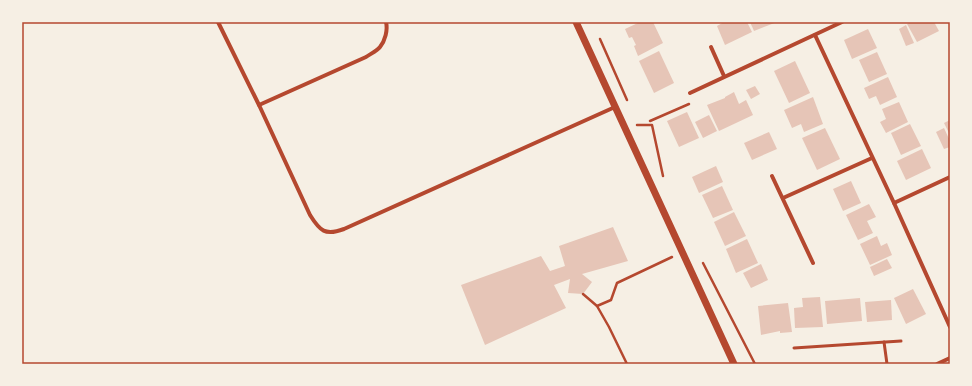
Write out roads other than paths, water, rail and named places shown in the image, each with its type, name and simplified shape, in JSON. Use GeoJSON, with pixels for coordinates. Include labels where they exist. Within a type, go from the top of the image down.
{"type":"FeatureCollection","features":[{"type":"Feature","properties":{"kind":"street"},"geometry":{"type":"LineString","coordinates":[[218,22],[259,105],[310,215],[318,228],[333,233],[352,226],[615,107]]}},
{"type":"Feature","properties":{"kind":"street"},"geometry":{"type":"LineString","coordinates":[[259,105],[366,57],[380,48],[385,36],[386,22]]}},
{"type":"Feature","properties":{"kind":"street"},"geometry":{"type":"LineString","coordinates":[[576,22],[734,364]]}},
{"type":"Feature","properties":{"kind":"street"},"geometry":{"type":"LineString","coordinates":[[690,93],[842,22]]}},
{"type":"Feature","properties":{"kind":"street"},"geometry":{"type":"LineString","coordinates":[[815,35],[894,203],[950,327]]}},
{"type":"Feature","properties":{"kind":"street"},"geometry":{"type":"LineString","coordinates":[[711,47],[724,76]]}},
{"type":"Feature","properties":{"kind":"street"},"geometry":{"type":"LineString","coordinates":[[782,198],[872,158]]}},
{"type":"Feature","properties":{"kind":"street"},"geometry":{"type":"LineString","coordinates":[[772,176],[813,263]]}},
{"type":"Feature","properties":{"kind":"street"},"geometry":{"type":"LineString","coordinates":[[894,203],[950,177]]}},
{"type":"Feature","properties":{"kind":"street"},"geometry":{"type":"LineString","coordinates":[[937,364],[950,358]]}},
{"type":"Feature","properties":{"kind":"lane"},"geometry":{"type":"LineString","coordinates":[[794,348],[901,341]]}},
{"type":"Feature","properties":{"kind":"lane"},"geometry":{"type":"LineString","coordinates":[[884,342],[887,364]]}}]}
